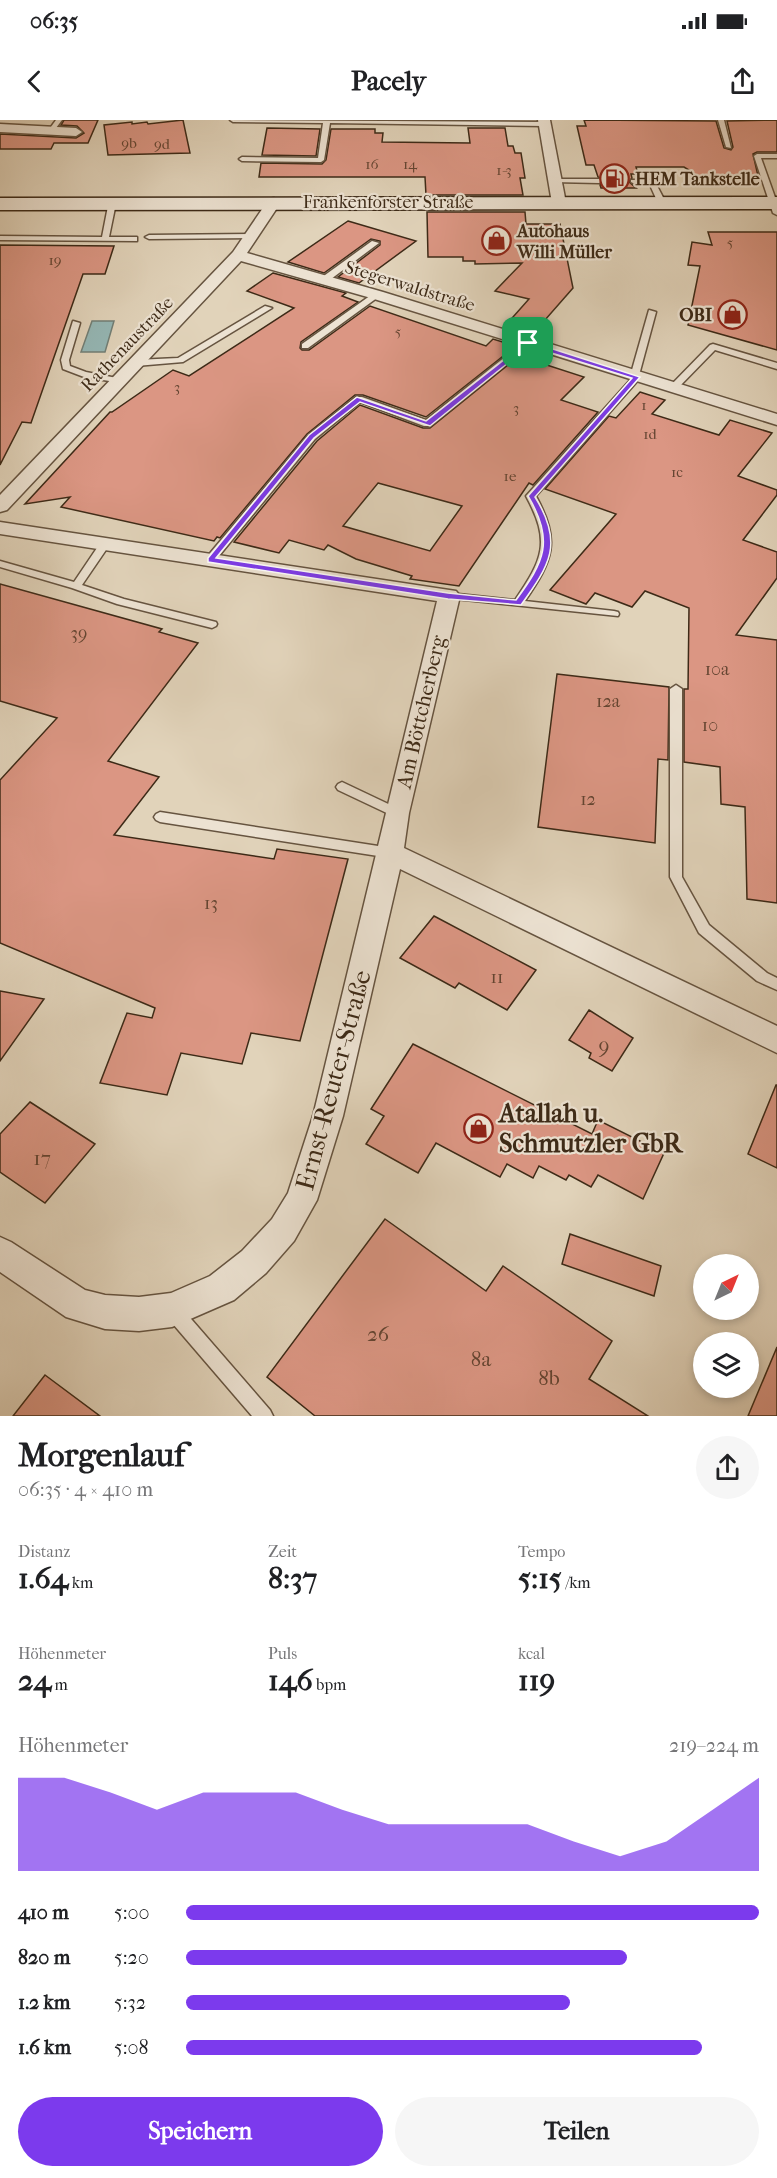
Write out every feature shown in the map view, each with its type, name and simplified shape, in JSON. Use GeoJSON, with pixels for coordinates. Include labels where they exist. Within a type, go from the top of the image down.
{"type":"FeatureCollection","features":[{"type":"Feature","properties":{"kind":"main road","name":"Frankenforster Straße"},"geometry":{"type":"LineString","coordinates":[[0,204],[662,202],[774,198]]}},
{"type":"Feature","properties":{"kind":"street"},"geometry":{"type":"LineString","coordinates":[[544,122],[559,202]]}},
{"type":"Feature","properties":{"kind":"street"},"geometry":{"type":"LineString","coordinates":[[0,128],[76,132]]}},
{"type":"Feature","properties":{"kind":"street","name":"Rathenaustraße"},"geometry":{"type":"LineString","coordinates":[[0,506],[238,255],[274,202]]}},
{"type":"Feature","properties":{"kind":"street","name":"Stegerwaldstraße"},"geometry":{"type":"LineString","coordinates":[[238,255],[377,295],[777,420]]}},
{"type":"Feature","properties":{"kind":"street"},"geometry":{"type":"LineString","coordinates":[[0,528],[448,596]]}},
{"type":"Feature","properties":{"kind":"street","name":"Am Böttcherberg"},"geometry":{"type":"LineString","coordinates":[[391,853],[397,813],[448,596]]}},
{"type":"Feature","properties":{"kind":"street"},"geometry":{"type":"LineString","coordinates":[[391,853],[777,1040]]}},
{"type":"Feature","properties":{"kind":"street","name":"Ernst-Reuter-Straße"},"geometry":{"type":"LineString","coordinates":[[0,1253],[78,1305],[105,1312],[139,1314],[172,1310],[222,1288],[254,1262],[283,1230],[301,1200],[328,1116],[391,853]]}},
{"type":"Feature","properties":{"kind":"lane"},"geometry":{"type":"LineString","coordinates":[[51,131],[59,120]]}},
{"type":"Feature","properties":{"kind":"lane"},"geometry":{"type":"LineString","coordinates":[[233,120],[544,122]]}},
{"type":"Feature","properties":{"kind":"lane"},"geometry":{"type":"LineString","coordinates":[[721,120],[729,147]]}},
{"type":"Feature","properties":{"kind":"lane"},"geometry":{"type":"LineString","coordinates":[[242,159],[321,159],[327,121]]}},
{"type":"Feature","properties":{"kind":"lane"},"geometry":{"type":"LineString","coordinates":[[774,198],[757,156],[777,156]]}},
{"type":"Feature","properties":{"kind":"lane"},"geometry":{"type":"LineString","coordinates":[[555,181],[599,182]]}},
{"type":"Feature","properties":{"kind":"lane"},"geometry":{"type":"LineString","coordinates":[[633,181],[652,181],[662,202]]}},
{"type":"Feature","properties":{"kind":"lane"},"geometry":{"type":"LineString","coordinates":[[105,239],[112,203]]}},
{"type":"Feature","properties":{"kind":"lane"},"geometry":{"type":"LineString","coordinates":[[149,237],[251,236]]}},
{"type":"Feature","properties":{"kind":"lane"},"geometry":{"type":"LineString","coordinates":[[0,238],[134,239]]}},
{"type":"Feature","properties":{"kind":"lane"},"geometry":{"type":"LineString","coordinates":[[324,280],[375,243]]}},
{"type":"Feature","properties":{"kind":"lane"},"geometry":{"type":"LineString","coordinates":[[305,346],[377,295]]}},
{"type":"Feature","properties":{"kind":"lane"},"geometry":{"type":"LineString","coordinates":[[136,363],[180,360],[268,308]]}},
{"type":"Feature","properties":{"kind":"lane"},"geometry":{"type":"LineString","coordinates":[[518,603],[540,572],[548,544],[542,514],[531,496],[635,377],[652,312]]}},
{"type":"Feature","properties":{"kind":"lane"},"geometry":{"type":"LineString","coordinates":[[76,323],[65,360],[66,367],[84,374],[119,381]]}},
{"type":"Feature","properties":{"kind":"lane"},"geometry":{"type":"LineString","coordinates":[[210,560],[312,437],[359,399],[427,424],[528,343]]}},
{"type":"Feature","properties":{"kind":"lane"},"geometry":{"type":"LineString","coordinates":[[673,388],[713,346],[777,366]]}},
{"type":"Feature","properties":{"kind":"lane"},"geometry":{"type":"LineString","coordinates":[[76,586],[105,544]]}},
{"type":"Feature","properties":{"kind":"lane"},"geometry":{"type":"LineString","coordinates":[[0,564],[121,602],[212,624]]}},
{"type":"Feature","properties":{"kind":"lane"},"geometry":{"type":"LineString","coordinates":[[448,596],[614,614]]}},
{"type":"Feature","properties":{"kind":"lane"},"geometry":{"type":"LineString","coordinates":[[676,689],[676,878],[704,929],[762,977],[777,984]]}},
{"type":"Feature","properties":{"kind":"lane"},"geometry":{"type":"LineString","coordinates":[[342,787],[397,813]]}},
{"type":"Feature","properties":{"kind":"lane"},"geometry":{"type":"LineString","coordinates":[[160,817],[391,853]]}},
{"type":"Feature","properties":{"kind":"lane"},"geometry":{"type":"LineString","coordinates":[[172,1310],[264,1416]]}},
{"type":"Feature","properties":{"kind":"water"},"geometry":{"type":"Polygon","coordinates":[[[92,321],[114,321],[105,352],[81,352],[92,321]]]}},
{"type":"Feature","properties":{"kind":"building"},"geometry":{"type":"Polygon","coordinates":[[[64,120],[98,120],[88,143],[54,143],[51,149],[0,149],[0,134],[76,138],[84,133],[77,126],[61,125],[64,120]]]}},
{"type":"Feature","properties":{"kind":"building"},"geometry":{"type":"Polygon","coordinates":[[[183,120],[190,153],[108,155],[104,125],[183,120]]]}},
{"type":"Feature","properties":{"kind":"building"},"geometry":{"type":"Polygon","coordinates":[[[584,120],[716,121],[724,148],[731,150],[733,147],[727,121],[777,120],[777,152],[753,154],[758,176],[691,176],[689,170],[684,167],[636,167],[638,174],[631,174],[632,178],[629,182],[636,188],[601,188],[600,185],[604,180],[598,177],[594,165],[586,165],[577,126],[586,126],[584,120]]]}},
{"type":"Feature","properties":{"kind":"building"},"geometry":{"type":"Polygon","coordinates":[[[267,128],[320,129],[316,156],[262,155],[267,128]]]}},
{"type":"Feature","properties":{"kind":"building"},"geometry":{"type":"Polygon","coordinates":[[[468,128],[505,128],[508,146],[513,146],[515,153],[521,153],[525,178],[520,178],[523,195],[426,195],[425,177],[259,177],[261,163],[322,164],[326,160],[331,129],[375,129],[375,133],[383,133],[382,142],[470,143],[468,128]]]}},
{"type":"Feature","properties":{"kind":"building"},"geometry":{"type":"Polygon","coordinates":[[[427,212],[525,212],[526,224],[560,224],[573,288],[531,336],[504,327],[529,299],[495,291],[522,263],[475,264],[475,261],[463,261],[463,257],[428,257],[427,212]]]}},
{"type":"Feature","properties":{"kind":"building"},"geometry":{"type":"Polygon","coordinates":[[[348,221],[416,241],[359,283],[338,277],[380,245],[380,241],[371,239],[324,273],[288,262],[348,221]]]}},
{"type":"Feature","properties":{"kind":"building"},"geometry":{"type":"Polygon","coordinates":[[[708,232],[777,232],[777,350],[688,325],[700,266],[688,265],[692,242],[712,245],[708,232]]]}},
{"type":"Feature","properties":{"kind":"building"},"geometry":{"type":"Polygon","coordinates":[[[0,245],[114,246],[105,274],[83,274],[31,423],[22,422],[0,465],[0,245]]]}},
{"type":"Feature","properties":{"kind":"building"},"geometry":{"type":"Polygon","coordinates":[[[273,273],[346,293],[342,296],[358,302],[301,342],[302,350],[309,350],[370,306],[486,346],[493,339],[516,346],[426,417],[363,395],[355,395],[307,434],[220,538],[217,537],[214,541],[61,507],[70,497],[25,504],[110,412],[173,370],[189,376],[294,308],[247,291],[273,273]]]}},
{"type":"Feature","properties":{"kind":"building"},"geometry":{"type":"Polygon","coordinates":[[[519,356],[584,377],[561,400],[598,412],[533,485],[529,483],[459,586],[410,579],[412,576],[356,559],[328,545],[324,550],[289,540],[279,553],[234,542],[317,441],[360,405],[423,428],[430,428],[519,356]],[[378,483],[343,526],[430,551],[462,506],[378,483]]]}},
{"type":"Feature","properties":{"kind":"building"},"geometry":{"type":"Polygon","coordinates":[[[640,392],[665,400],[652,414],[719,435],[730,420],[772,433],[738,476],[777,490],[777,495],[743,540],[777,552],[777,578],[736,635],[777,640],[777,903],[747,899],[745,807],[721,804],[720,767],[684,762],[684,689],[688,689],[689,608],[645,591],[632,607],[595,593],[586,604],[550,590],[616,514],[545,489],[609,416],[616,418],[640,392]]]}},
{"type":"Feature","properties":{"kind":"building"},"geometry":{"type":"Polygon","coordinates":[[[0,584],[162,629],[159,632],[198,643],[108,761],[159,777],[114,835],[274,859],[277,849],[348,859],[300,1041],[251,1033],[242,1064],[181,1053],[167,1095],[100,1083],[127,1013],[152,1018],[155,1008],[0,943],[0,780],[57,718],[0,701],[0,584]]]}},
{"type":"Feature","properties":{"kind":"building"},"geometry":{"type":"Polygon","coordinates":[[[557,674],[669,687],[668,760],[658,759],[655,843],[538,827],[557,674]]]}},
{"type":"Feature","properties":{"kind":"building"},"geometry":{"type":"Polygon","coordinates":[[[434,916],[536,970],[507,1010],[459,983],[455,988],[400,958],[434,916]]]}},
{"type":"Feature","properties":{"kind":"building"},"geometry":{"type":"Polygon","coordinates":[[[0,991],[44,999],[0,1061],[0,991]]]}},
{"type":"Feature","properties":{"kind":"building"},"geometry":{"type":"Polygon","coordinates":[[[589,1010],[633,1038],[612,1071],[589,1058],[591,1053],[569,1040],[589,1010]]]}},
{"type":"Feature","properties":{"kind":"building","name":"Atallah u. Schmutzler GbR"},"geometry":{"type":"Polygon","coordinates":[[[413,1044],[592,1134],[598,1120],[664,1153],[643,1199],[598,1175],[591,1187],[569,1175],[566,1180],[539,1166],[533,1178],[507,1164],[500,1177],[436,1143],[418,1173],[366,1144],[384,1116],[371,1109],[413,1044]]]}},
{"type":"Feature","properties":{"kind":"building"},"geometry":{"type":"Polygon","coordinates":[[[777,1085],[777,1168],[748,1154],[777,1085]]]}},
{"type":"Feature","properties":{"kind":"building"},"geometry":{"type":"Polygon","coordinates":[[[30,1102],[95,1144],[45,1203],[0,1172],[0,1134],[30,1102]]]}},
{"type":"Feature","properties":{"kind":"building"},"geometry":{"type":"Polygon","coordinates":[[[385,1219],[486,1291],[503,1266],[612,1341],[589,1379],[648,1416],[315,1416],[267,1377],[385,1219]]]}},
{"type":"Feature","properties":{"kind":"building"},"geometry":{"type":"Polygon","coordinates":[[[570,1234],[661,1266],[654,1296],[562,1264],[570,1234]]]}},
{"type":"Feature","properties":{"kind":"building"},"geometry":{"type":"Polygon","coordinates":[[[777,1347],[777,1416],[748,1416],[756,1398],[759,1398],[759,1390],[777,1347]]]}},
{"type":"Feature","properties":{"kind":"building"},"geometry":{"type":"Polygon","coordinates":[[[45,1375],[100,1416],[13,1416],[45,1375]]]}},
{"type":"Feature","properties":{"kind":"place","name":"HEM Tankstelle"},"geometry":{"type":"Point","coordinates":[614,179]}},
{"type":"Feature","properties":{"kind":"place","name":"Autohaus Willi Müller"},"geometry":{"type":"Point","coordinates":[496,241]}},
{"type":"Feature","properties":{"kind":"place","name":"OBI"},"geometry":{"type":"Point","coordinates":[733,315]}},
{"type":"Feature","properties":{"kind":"place","name":"Atallah u. Schmutzler GbR"},"geometry":{"type":"Point","coordinates":[478,1128]}},
{"type":"Feature","properties":{"kind":"route"},"geometry":{"type":"LineString","coordinates":[[528,343],[637,377],[531,496],[542,514],[548,544],[540,572],[518,603],[448,596],[210,560],[312,437],[359,399],[427,424],[528,343]]}}]}
